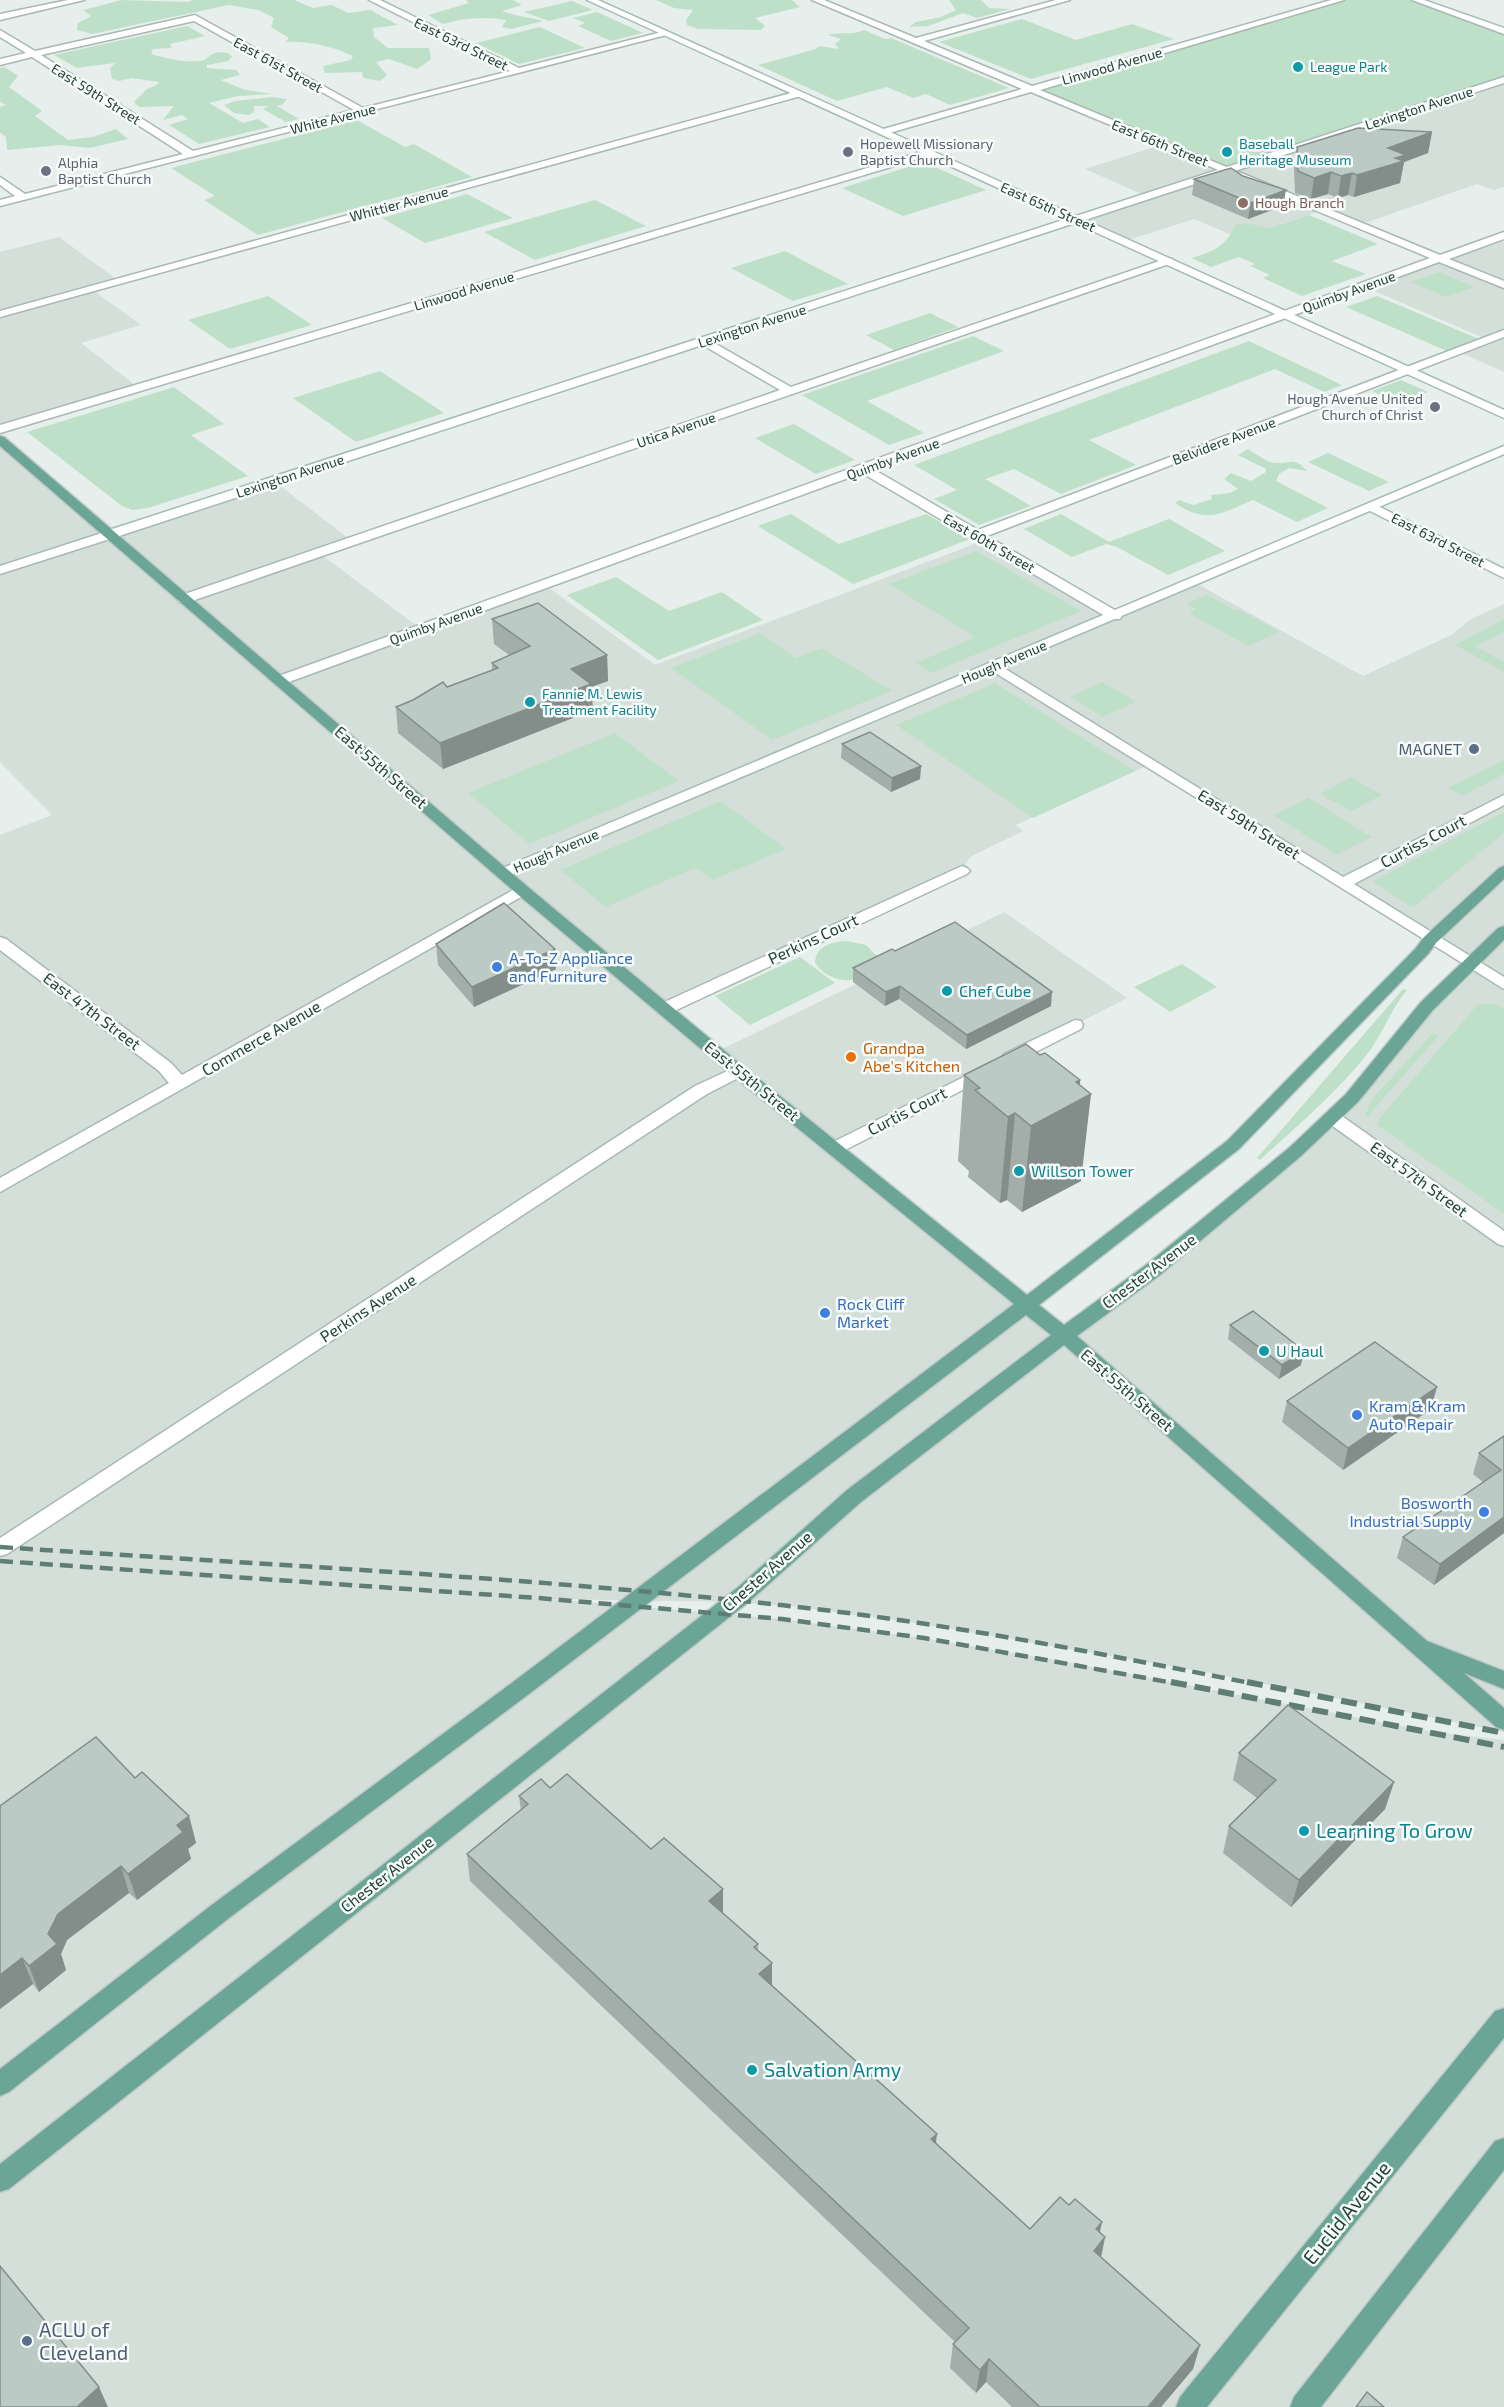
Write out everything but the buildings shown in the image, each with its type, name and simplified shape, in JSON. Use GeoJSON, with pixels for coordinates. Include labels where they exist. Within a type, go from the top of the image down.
{"type":"FeatureCollection","features":[{"type":"Feature","properties":{"kind":"main road","name":"East 55th Street"},"geometry":{"type":"LineString","coordinates":[[0,440],[522,890],[738,1071],[1064,1335],[1504,1721]]}},
{"type":"Feature","properties":{"kind":"main road"},"geometry":{"type":"LineString","coordinates":[[0,2084],[221,1911],[521,1688],[1233,1145],[1422,951],[1430,940],[1504,871]]}},
{"type":"Feature","properties":{"kind":"main road","name":"Chester Avenue"},"geometry":{"type":"LineString","coordinates":[[0,2180],[744,1594],[854,1496],[1064,1335],[1153,1270],[1220,1216],[1333,1118],[1396,1046],[1427,1006],[1504,931]]}},
{"type":"Feature","properties":{"kind":"main road"},"geometry":{"type":"LineString","coordinates":[[1416,1644],[1504,1680]]}},
{"type":"Feature","properties":{"kind":"main road","name":"Euclid Avenue"},"geometry":{"type":"LineString","coordinates":[[1190,2407],[1504,2019]]}},
{"type":"Feature","properties":{"kind":"main road"},"geometry":{"type":"LineString","coordinates":[[1304,2407],[1504,2150]]}},
{"type":"Feature","properties":{"kind":"street"},"geometry":{"type":"LineString","coordinates":[[0,17],[80,0]]}},
{"type":"Feature","properties":{"kind":"street","name":"East 63rd Street"},"geometry":{"type":"LineString","coordinates":[[373,0],[517,72]]}},
{"type":"Feature","properties":{"kind":"street","name":"East 65th Street"},"geometry":{"type":"LineString","coordinates":[[591,0],[1504,414]]}},
{"type":"Feature","properties":{"kind":"street","name":"East 66th Street"},"geometry":{"type":"LineString","coordinates":[[816,0],[1504,285]]}},
{"type":"Feature","properties":{"kind":"street"},"geometry":{"type":"LineString","coordinates":[[915,41],[1066,0]]}},
{"type":"Feature","properties":{"kind":"street","name":"Linwood Avenue"},"geometry":{"type":"LineString","coordinates":[[883,132],[1340,0]]}},
{"type":"Feature","properties":{"kind":"street"},"geometry":{"type":"LineString","coordinates":[[1416,0],[1504,31]]}},
{"type":"Feature","properties":{"kind":"street","name":"East 61st Street"},"geometry":{"type":"LineString","coordinates":[[33,54],[195,18],[362,111]]}},
{"type":"Feature","properties":{"kind":"street"},"geometry":{"type":"LineString","coordinates":[[1487,25],[1504,20]]}},
{"type":"Feature","properties":{"kind":"street","name":"East 59th Street"},"geometry":{"type":"LineString","coordinates":[[0,33],[192,155]]}},
{"type":"Feature","properties":{"kind":"street","name":"White Avenue"},"geometry":{"type":"LineString","coordinates":[[0,203],[666,34]]}},
{"type":"Feature","properties":{"kind":"street"},"geometry":{"type":"LineString","coordinates":[[0,62],[33,54]]}},
{"type":"Feature","properties":{"kind":"street","name":"Lexington Avenue"},"geometry":{"type":"LineString","coordinates":[[0,570],[1504,80]]}},
{"type":"Feature","properties":{"kind":"street","name":"Whittier Avenue"},"geometry":{"type":"LineString","coordinates":[[0,314],[798,94]]}},
{"type":"Feature","properties":{"kind":"street","name":"Linwood Avenue"},"geometry":{"type":"LineString","coordinates":[[0,429],[928,153]]}},
{"type":"Feature","properties":{"kind":"street"},"geometry":{"type":"LineString","coordinates":[[0,180],[24,197]]}},
{"type":"Feature","properties":{"kind":"street","name":"Quimby Avenue"},"geometry":{"type":"LineString","coordinates":[[281,680],[864,470],[1504,235]]}},
{"type":"Feature","properties":{"kind":"street","name":"Utica Avenue"},"geometry":{"type":"LineString","coordinates":[[184,599],[1168,261]]}},
{"type":"Feature","properties":{"kind":"street","name":"Belvidere Avenue"},"geometry":{"type":"LineString","coordinates":[[977,535],[1504,333]]}},
{"type":"Feature","properties":{"kind":"street"},"geometry":{"type":"LineString","coordinates":[[705,342],[790,391]]}},
{"type":"Feature","properties":{"kind":"street","name":"Hough Avenue"},"geometry":{"type":"LineString","coordinates":[[503,873],[1504,450]]}},
{"type":"Feature","properties":{"kind":"street","name":"East 60th Street"},"geometry":{"type":"LineString","coordinates":[[864,470],[1115,616]]}},
{"type":"Feature","properties":{"kind":"street","name":"East 63rd Street"},"geometry":{"type":"LineString","coordinates":[[1372,507],[1504,574]]}},
{"type":"Feature","properties":{"kind":"street","name":"East 59th Street"},"geometry":{"type":"LineString","coordinates":[[994,666],[1343,883],[1430,940],[1504,984]]}},
{"type":"Feature","properties":{"kind":"street","name":"Curtiss Court"},"geometry":{"type":"LineString","coordinates":[[1343,883],[1504,799]]}},
{"type":"Feature","properties":{"kind":"street","name":"Perkins Court"},"geometry":{"type":"LineString","coordinates":[[664,1009],[962,871]]}},
{"type":"Feature","properties":{"kind":"street","name":"Commerce Avenue"},"geometry":{"type":"LineString","coordinates":[[0,1186],[522,890]]}},
{"type":"Feature","properties":{"kind":"street","name":"East 47th Street"},"geometry":{"type":"LineString","coordinates":[[0,942],[165,1067],[180,1084]]}},
{"type":"Feature","properties":{"kind":"street","name":"Curtis Court"},"geometry":{"type":"LineString","coordinates":[[835,1148],[1075,1024]]}},
{"type":"Feature","properties":{"kind":"street","name":"Perkins Avenue"},"geometry":{"type":"LineString","coordinates":[[0,1548],[701,1090],[738,1071]]}},
{"type":"Feature","properties":{"kind":"street","name":"East 57th Street"},"geometry":{"type":"LineString","coordinates":[[1333,1118],[1504,1240]]}},
{"type":"Feature","properties":{"kind":"shaded area"},"geometry":{"type":"Polygon","coordinates":[[[1504,80],[1504,187],[1494,190],[1477,184],[1359,225],[1323,210],[1239,238],[1194,219],[1125,241],[1077,220],[1148,197],[1085,169],[1164,144],[1504,80]]]}},
{"type":"Feature","properties":{"kind":"shaded area"},"geometry":{"type":"Polygon","coordinates":[[[59,237],[119,281],[91,289],[141,325],[81,343],[139,388],[0,429],[0,252],[59,237]]]}},
{"type":"Feature","properties":{"kind":"shaded area"},"geometry":{"type":"Polygon","coordinates":[[[1495,238],[1504,242],[1504,372],[1457,351],[1486,339],[1365,287],[1495,238]]]}},
{"type":"Feature","properties":{"kind":"shaded area"},"geometry":{"type":"Polygon","coordinates":[[[0,440],[111,534],[274,481],[352,541],[319,553],[421,629],[545,585],[655,665],[985,540],[1115,616],[1194,582],[1363,676],[1451,635],[1471,619],[1504,604],[1504,1732],[1210,1673],[928,1625],[798,1607],[734,1602],[551,1599],[782,1619],[924,1638],[1056,1660],[1434,1732],[1504,1740],[1504,2407],[0,2407],[0,835],[52,815],[0,762],[0,440]],[[1153,763],[1016,825],[1023,831],[970,857],[962,871],[665,1009],[716,1052],[1004,912],[1127,998],[835,1148],[1064,1335],[1295,1152],[1469,964],[1153,763]]]}},
{"type":"Feature","properties":{"kind":"green space"},"geometry":{"type":"Polygon","coordinates":[[[122,0],[188,2],[193,0],[294,0],[313,8],[332,5],[348,13],[370,10],[398,25],[373,28],[374,37],[388,48],[429,48],[431,59],[417,69],[389,59],[376,62],[387,75],[380,81],[363,78],[362,72],[325,73],[323,66],[351,60],[353,56],[320,45],[285,42],[289,38],[271,27],[274,18],[258,10],[229,5],[92,34],[77,30],[78,23],[91,16],[83,10],[122,0]]]}},
{"type":"Feature","properties":{"kind":"green space"},"geometry":{"type":"Polygon","coordinates":[[[466,0],[513,0],[522,5],[502,11],[543,21],[511,29],[502,27],[506,20],[474,18],[443,24],[428,15],[469,3],[466,0]]]}},
{"type":"Feature","properties":{"kind":"green space"},"geometry":{"type":"Polygon","coordinates":[[[656,0],[792,0],[800,7],[755,18],[765,26],[761,30],[698,29],[687,25],[686,20],[693,10],[674,8],[656,0]]]}},
{"type":"Feature","properties":{"kind":"green space"},"geometry":{"type":"Polygon","coordinates":[[[949,0],[981,0],[989,8],[1010,9],[977,18],[963,13],[928,26],[909,27],[916,22],[941,17],[956,10],[949,0]]]}},
{"type":"Feature","properties":{"kind":"green space","name":"League Park"},"geometry":{"type":"Polygon","coordinates":[[[1340,0],[1416,0],[1504,31],[1504,80],[1228,171],[1032,89],[1340,0]]]}},
{"type":"Feature","properties":{"kind":"green space"},"geometry":{"type":"Polygon","coordinates":[[[572,1],[593,10],[549,21],[524,12],[572,1]]]}},
{"type":"Feature","properties":{"kind":"green space"},"geometry":{"type":"Polygon","coordinates":[[[597,12],[643,33],[611,41],[578,26],[585,23],[573,18],[597,12]]]}},
{"type":"Feature","properties":{"kind":"green space"},"geometry":{"type":"Polygon","coordinates":[[[1022,19],[1076,40],[1132,24],[1174,39],[1031,79],[939,42],[1022,19]]]}},
{"type":"Feature","properties":{"kind":"green space"},"geometry":{"type":"Polygon","coordinates":[[[187,26],[205,36],[170,44],[172,48],[153,49],[151,54],[191,61],[205,60],[217,52],[228,53],[232,57],[228,61],[207,65],[207,68],[236,70],[240,75],[221,80],[245,90],[273,94],[238,96],[209,103],[243,123],[258,119],[270,127],[199,144],[169,125],[188,119],[182,115],[163,120],[174,106],[139,107],[134,102],[147,89],[159,82],[132,78],[119,81],[112,79],[110,68],[115,63],[77,68],[54,55],[187,26]]]}},
{"type":"Feature","properties":{"kind":"green space"},"geometry":{"type":"Polygon","coordinates":[[[540,27],[585,48],[519,64],[476,43],[540,27]]]}},
{"type":"Feature","properties":{"kind":"green space"},"geometry":{"type":"Polygon","coordinates":[[[864,30],[885,39],[891,38],[1009,88],[950,105],[926,94],[913,98],[887,87],[837,101],[758,65],[816,49],[819,46],[839,49],[835,44],[841,39],[828,35],[864,30]]]}},
{"type":"Feature","properties":{"kind":"green space"},"geometry":{"type":"Polygon","coordinates":[[[5,67],[18,76],[9,87],[42,111],[35,116],[68,140],[93,137],[116,129],[128,139],[90,148],[61,145],[7,150],[6,137],[0,132],[0,107],[6,105],[0,102],[0,68],[5,67]]]}},
{"type":"Feature","properties":{"kind":"green space"},"geometry":{"type":"Polygon","coordinates":[[[272,97],[287,99],[282,105],[277,106],[299,119],[286,122],[263,109],[269,106],[254,106],[254,112],[249,115],[234,113],[224,105],[235,101],[272,97]]]}},
{"type":"Feature","properties":{"kind":"green space"},"geometry":{"type":"Polygon","coordinates":[[[357,120],[405,147],[414,144],[472,177],[258,235],[204,200],[215,196],[171,168],[357,120]]]}},
{"type":"Feature","properties":{"kind":"green space"},"geometry":{"type":"Polygon","coordinates":[[[924,162],[986,190],[903,216],[842,188],[924,162]]]}},
{"type":"Feature","properties":{"kind":"green space"},"geometry":{"type":"Polygon","coordinates":[[[467,194],[513,218],[425,243],[382,218],[467,194]]]}},
{"type":"Feature","properties":{"kind":"green space"},"geometry":{"type":"Polygon","coordinates":[[[595,200],[646,226],[535,260],[484,232],[595,200]]]}},
{"type":"Feature","properties":{"kind":"green space"},"geometry":{"type":"Polygon","coordinates":[[[1309,215],[1378,244],[1332,261],[1366,274],[1302,296],[1263,278],[1270,275],[1250,266],[1255,264],[1239,257],[1211,267],[1192,258],[1218,247],[1235,225],[1245,223],[1269,228],[1309,215]]]}},
{"type":"Feature","properties":{"kind":"green space"},"geometry":{"type":"Polygon","coordinates":[[[785,251],[848,284],[793,301],[731,268],[785,251]]]}},
{"type":"Feature","properties":{"kind":"green space"},"geometry":{"type":"Polygon","coordinates":[[[1439,272],[1475,287],[1446,297],[1411,282],[1439,272]]]}},
{"type":"Feature","properties":{"kind":"green space"},"geometry":{"type":"Polygon","coordinates":[[[268,296],[312,325],[230,349],[188,320],[268,296]]]}},
{"type":"Feature","properties":{"kind":"green space"},"geometry":{"type":"Polygon","coordinates":[[[1377,296],[1479,339],[1449,352],[1346,307],[1377,296]]]}},
{"type":"Feature","properties":{"kind":"green space"},"geometry":{"type":"Polygon","coordinates":[[[930,313],[958,327],[894,350],[866,335],[930,313]]]}},
{"type":"Feature","properties":{"kind":"green space"},"geometry":{"type":"Polygon","coordinates":[[[973,336],[1004,351],[867,401],[924,433],[889,445],[802,395],[973,336]]]}},
{"type":"Feature","properties":{"kind":"green space"},"geometry":{"type":"Polygon","coordinates":[[[1249,341],[1342,385],[1324,392],[1275,369],[1089,440],[1136,465],[1061,494],[1014,469],[985,479],[1031,506],[979,525],[934,499],[957,490],[914,465],[1249,341]]]}},
{"type":"Feature","properties":{"kind":"green space"},"geometry":{"type":"Polygon","coordinates":[[[380,371],[444,413],[356,442],[293,398],[380,371]]]}},
{"type":"Feature","properties":{"kind":"green space"},"geometry":{"type":"Polygon","coordinates":[[[1401,380],[1428,392],[1399,404],[1372,391],[1401,380]]]}},
{"type":"Feature","properties":{"kind":"green space"},"geometry":{"type":"Polygon","coordinates":[[[174,387],[224,424],[191,435],[248,476],[148,508],[132,510],[122,506],[27,432],[174,387]]]}},
{"type":"Feature","properties":{"kind":"green space"},"geometry":{"type":"Polygon","coordinates":[[[794,424],[855,460],[816,474],[755,438],[794,424]]]}},
{"type":"Feature","properties":{"kind":"green space"},"geometry":{"type":"Polygon","coordinates":[[[1248,449],[1272,462],[1299,464],[1307,471],[1289,468],[1279,474],[1276,481],[1328,508],[1297,522],[1253,500],[1214,515],[1196,514],[1175,503],[1179,500],[1193,505],[1212,499],[1211,495],[1230,493],[1238,489],[1224,479],[1231,473],[1251,481],[1266,472],[1266,469],[1238,455],[1248,449]]]}},
{"type":"Feature","properties":{"kind":"green space"},"geometry":{"type":"Polygon","coordinates":[[[1328,453],[1389,482],[1369,491],[1308,462],[1328,453]]]}},
{"type":"Feature","properties":{"kind":"green space"},"geometry":{"type":"Polygon","coordinates":[[[791,514],[839,544],[926,514],[970,539],[853,584],[758,526],[791,514]]]}},
{"type":"Feature","properties":{"kind":"green space"},"geometry":{"type":"Polygon","coordinates":[[[1061,514],[1109,542],[1169,519],[1225,551],[1168,575],[1117,547],[1106,544],[1072,557],[1024,529],[1061,514]]]}},
{"type":"Feature","properties":{"kind":"green space"},"geometry":{"type":"Polygon","coordinates":[[[976,551],[1081,611],[931,673],[916,663],[975,637],[889,584],[976,551]]]}},
{"type":"Feature","properties":{"kind":"green space"},"geometry":{"type":"Polygon","coordinates":[[[616,577],[669,611],[722,592],[763,620],[658,660],[567,595],[616,577]]]}},
{"type":"Feature","properties":{"kind":"green space"},"geometry":{"type":"Polygon","coordinates":[[[1207,595],[1279,632],[1248,646],[1189,613],[1196,609],[1186,604],[1207,595]]]}},
{"type":"Feature","properties":{"kind":"green space"},"geometry":{"type":"Polygon","coordinates":[[[1504,619],[1504,632],[1475,646],[1504,662],[1504,672],[1455,645],[1504,619]]]}},
{"type":"Feature","properties":{"kind":"green space"},"geometry":{"type":"Polygon","coordinates":[[[760,633],[796,658],[822,648],[892,691],[772,740],[671,668],[760,633]]]}},
{"type":"Feature","properties":{"kind":"green space"},"geometry":{"type":"Polygon","coordinates":[[[1102,682],[1136,702],[1103,717],[1070,697],[1102,682]]]}},
{"type":"Feature","properties":{"kind":"green space"},"geometry":{"type":"Polygon","coordinates":[[[995,683],[1135,771],[1033,818],[896,725],[995,683]]]}},
{"type":"Feature","properties":{"kind":"green space"},"geometry":{"type":"Polygon","coordinates":[[[615,733],[679,781],[529,844],[468,793],[615,733]]]}},
{"type":"Feature","properties":{"kind":"green space"},"geometry":{"type":"Polygon","coordinates":[[[1504,760],[1504,774],[1462,796],[1448,788],[1504,760]]]}},
{"type":"Feature","properties":{"kind":"green space"},"geometry":{"type":"Polygon","coordinates":[[[1351,777],[1382,795],[1351,811],[1320,794],[1351,777]]]}},
{"type":"Feature","properties":{"kind":"green space"},"geometry":{"type":"Polygon","coordinates":[[[1309,798],[1372,837],[1336,855],[1274,815],[1309,798]]]}},
{"type":"Feature","properties":{"kind":"green space"},"geometry":{"type":"Polygon","coordinates":[[[721,801],[786,849],[713,880],[695,868],[606,907],[560,870],[721,801]]]}},
{"type":"Feature","properties":{"kind":"green space"},"geometry":{"type":"Polygon","coordinates":[[[1504,812],[1504,833],[1415,906],[1411,907],[1373,881],[1504,812]]]}},
{"type":"Feature","properties":{"kind":"green space"},"geometry":{"type":"Polygon","coordinates":[[[847,941],[866,945],[877,956],[878,963],[857,979],[843,980],[829,976],[818,967],[815,962],[816,956],[826,946],[847,941]]]}},
{"type":"Feature","properties":{"kind":"green space"},"geometry":{"type":"Polygon","coordinates":[[[800,957],[835,983],[750,1025],[715,996],[800,957]]]}},
{"type":"Feature","properties":{"kind":"green space"},"geometry":{"type":"Polygon","coordinates":[[[1182,964],[1217,987],[1170,1012],[1134,987],[1182,964]]]}},
{"type":"Feature","properties":{"kind":"green space"},"geometry":{"type":"Polygon","coordinates":[[[1403,989],[1407,990],[1371,1049],[1359,1064],[1303,1121],[1260,1160],[1257,1158],[1403,989]]]}},
{"type":"Feature","properties":{"kind":"green space"},"geometry":{"type":"Polygon","coordinates":[[[1478,1004],[1495,1004],[1504,1009],[1504,1214],[1377,1125],[1379,1119],[1478,1004]]]}},
{"type":"Feature","properties":{"kind":"green space"},"geometry":{"type":"Polygon","coordinates":[[[1433,1033],[1439,1035],[1368,1116],[1365,1116],[1373,1098],[1433,1033]]]}},
{"type":"Feature","properties":{"kind":"railway"},"geometry":{"type":"LineString","coordinates":[[0,1547],[399,1572],[798,1607],[970,1631],[1255,1684]]}},
{"type":"Feature","properties":{"kind":"railway"},"geometry":{"type":"LineString","coordinates":[[0,1561],[538,1598],[782,1619],[924,1638],[1179,1684]]}},
{"type":"Feature","properties":{"kind":"railway"},"geometry":{"type":"LineString","coordinates":[[1171,1682],[1504,1747]]}},
{"type":"Feature","properties":{"kind":"railway"},"geometry":{"type":"LineString","coordinates":[[1247,1682],[1504,1733]]}},
{"type":"Feature","properties":{"kind":"place","name":"League Park"},"geometry":{"type":"Point","coordinates":[1298,67]}},
{"type":"Feature","properties":{"kind":"place","name":"Hopewell Missionary Baptist Church"},"geometry":{"type":"Point","coordinates":[848,152]}},
{"type":"Feature","properties":{"kind":"place","name":"Baseball Heritage Museum"},"geometry":{"type":"Point","coordinates":[1227,152]}},
{"type":"Feature","properties":{"kind":"place","name":"Alphia Baptist Church"},"geometry":{"type":"Point","coordinates":[46,171]}},
{"type":"Feature","properties":{"kind":"place","name":"Hough Branch"},"geometry":{"type":"Point","coordinates":[1243,203]}},
{"type":"Feature","properties":{"kind":"place","name":"Hough Avenue United Church of Christ"},"geometry":{"type":"Point","coordinates":[1435,407]}},
{"type":"Feature","properties":{"kind":"place","name":"Fannie M. Lewis Treatment Facility"},"geometry":{"type":"Point","coordinates":[530,702]}},
{"type":"Feature","properties":{"kind":"place","name":"MAGNET"},"geometry":{"type":"Point","coordinates":[1474,749]}},
{"type":"Feature","properties":{"kind":"place","name":"A-To-Z Appliance and Furniture"},"geometry":{"type":"Point","coordinates":[497,967]}},
{"type":"Feature","properties":{"kind":"place","name":"Chef Cube"},"geometry":{"type":"Point","coordinates":[947,991]}},
{"type":"Feature","properties":{"kind":"place","name":"Grandpa Abe's Kitchen"},"geometry":{"type":"Point","coordinates":[851,1057]}},
{"type":"Feature","properties":{"kind":"place","name":"Willson Tower"},"geometry":{"type":"Point","coordinates":[1019,1171]}},
{"type":"Feature","properties":{"kind":"place","name":"Rock Cliff Market"},"geometry":{"type":"Point","coordinates":[825,1313]}},
{"type":"Feature","properties":{"kind":"place","name":"U Haul"},"geometry":{"type":"Point","coordinates":[1264,1351]}},
{"type":"Feature","properties":{"kind":"place","name":"Kram & Kram Auto Repair"},"geometry":{"type":"Point","coordinates":[1357,1415]}},
{"type":"Feature","properties":{"kind":"place","name":"Bosworth Industrial Supply"},"geometry":{"type":"Point","coordinates":[1484,1512]}},
{"type":"Feature","properties":{"kind":"place","name":"Learning To Grow"},"geometry":{"type":"Point","coordinates":[1304,1831]}},
{"type":"Feature","properties":{"kind":"place","name":"Salvation Army"},"geometry":{"type":"Point","coordinates":[752,2070]}},
{"type":"Feature","properties":{"kind":"place","name":"ACLU of Cleveland"},"geometry":{"type":"Point","coordinates":[27,2341]}}]}
